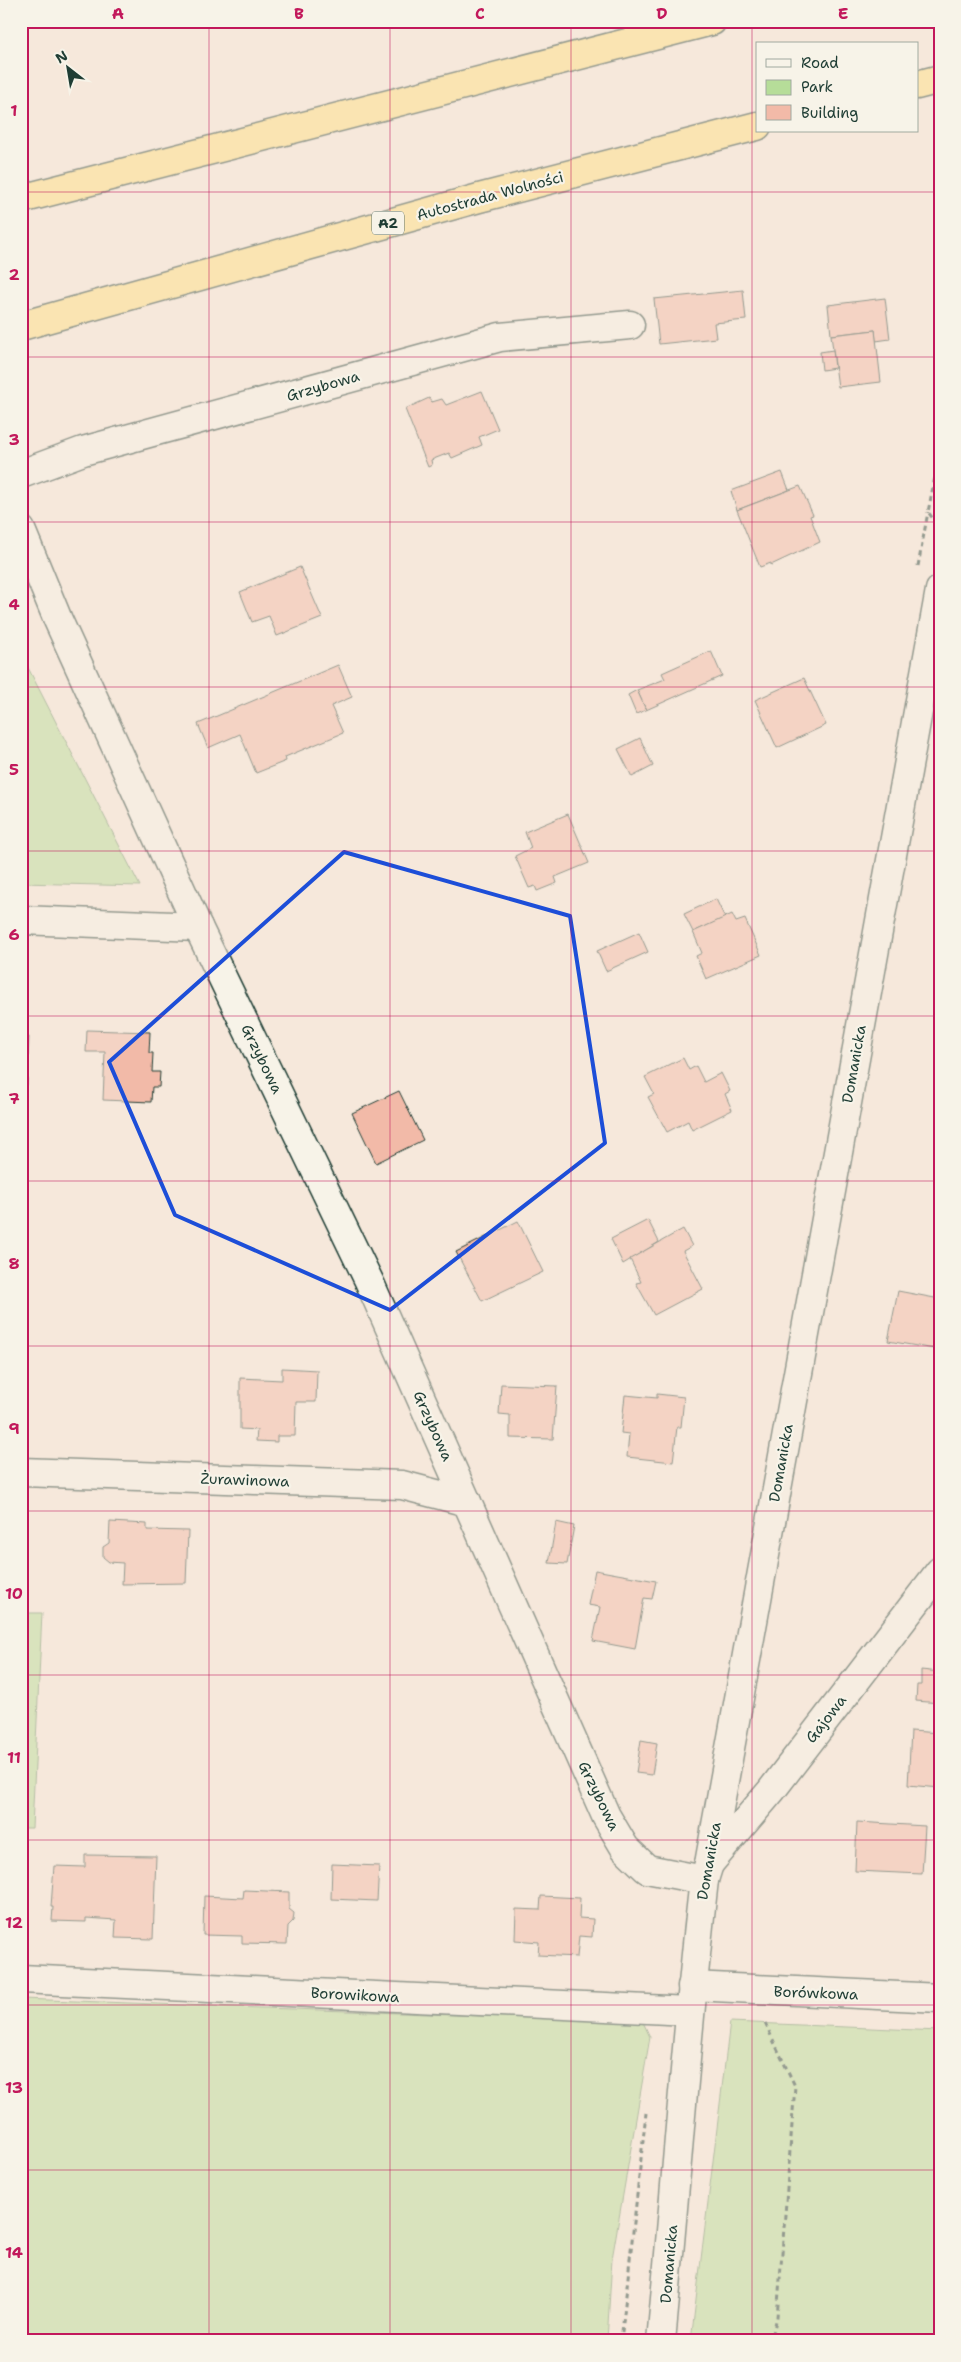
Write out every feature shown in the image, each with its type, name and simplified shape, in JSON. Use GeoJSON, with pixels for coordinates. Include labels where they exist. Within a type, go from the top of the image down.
{"type":"FeatureCollection","features":[{"type":"Feature","properties":{"kind":"highway"},"geometry":{"type":"LineString","coordinates":[[21,199],[712,21]]}},
{"type":"Feature","properties":{"kind":"highway"},"geometry":{"type":"LineString","coordinates":[[918,85],[940,79]]}},
{"type":"Feature","properties":{"kind":"highway","name":"Autostrada Wolności"},"geometry":{"type":"LineString","coordinates":[[21,326],[479,198],[756,126]]}},
{"type":"Feature","properties":{"kind":"street","name":"Grzybowa"},"geometry":{"type":"LineString","coordinates":[[21,474],[83,452],[500,337],[630,325]]}},
{"type":"Feature","properties":{"kind":"street","name":"Grzybowa"},"geometry":{"type":"LineString","coordinates":[[21,530],[58,620],[198,927],[369,1281],[606,1816],[625,1848],[646,1870],[706,1872]]}},
{"type":"Feature","properties":{"kind":"street","name":"Domanicka"},"geometry":{"type":"LineString","coordinates":[[661,2341],[680,2147],[690,1999],[706,1872],[940,590]]}},
{"type":"Feature","properties":{"kind":"street"},"geometry":{"type":"LineString","coordinates":[[21,920],[198,927]]}},
{"type":"Feature","properties":{"kind":"street","name":"Żurawinowa"},"geometry":{"type":"LineString","coordinates":[[21,1472],[402,1485],[467,1502]]}},
{"type":"Feature","properties":{"kind":"street","name":"Gajowa"},"geometry":{"type":"LineString","coordinates":[[706,1872],[771,1791],[940,1571]]}},
{"type":"Feature","properties":{"kind":"street","name":"Borowikowa"},"geometry":{"type":"LineString","coordinates":[[21,1979],[690,1999]]}},
{"type":"Feature","properties":{"kind":"street","name":"Borówkowa"},"geometry":{"type":"LineString","coordinates":[[690,1999],[750,1990],[940,1998]]}},
{"type":"Feature","properties":{"kind":"path"},"geometry":{"type":"LineString","coordinates":[[940,452],[928,512],[940,528]]}},
{"type":"Feature","properties":{"kind":"path"},"geometry":{"type":"LineString","coordinates":[[750,1990],[795,2086],[777,2317],[771,2341]]}},
{"type":"Feature","properties":{"kind":"highlighted area"},"geometry":{"type":"Polygon","coordinates":[[[344,852],[570,916],[605,1143],[390,1310],[175,1215],[109,1062],[344,852]]]}},
{"type":"Feature","properties":{"kind":"green space"},"geometry":{"type":"Polygon","coordinates":[[[21,654],[140,886],[21,883],[21,654]]]}},
{"type":"Feature","properties":{"kind":"green space"},"geometry":{"type":"Polygon","coordinates":[[[21,1613],[42,1613],[32,1828],[21,1828],[21,1613]]]}},
{"type":"Feature","properties":{"kind":"green space"},"geometry":{"type":"Polygon","coordinates":[[[21,1999],[643,2022],[650,2037],[612,2259],[607,2341],[21,2341],[21,1999]]]}},
{"type":"Feature","properties":{"kind":"green space"},"geometry":{"type":"Polygon","coordinates":[[[730,2022],[940,2031],[940,2341],[691,2341],[730,2022]]]}},
{"type":"Feature","properties":{"kind":"building"},"geometry":{"type":"Polygon","coordinates":[[[743,290],[746,320],[714,323],[716,338],[659,344],[654,299],[743,290]]]}},
{"type":"Feature","properties":{"kind":"building"},"geometry":{"type":"Polygon","coordinates":[[[885,298],[890,339],[876,341],[875,330],[831,335],[828,305],[885,298]]]}},
{"type":"Feature","properties":{"kind":"building"},"geometry":{"type":"Polygon","coordinates":[[[875,330],[881,382],[838,387],[831,335],[875,330]]]}},
{"type":"Feature","properties":{"kind":"building"},"geometry":{"type":"Polygon","coordinates":[[[833,350],[835,368],[822,370],[820,352],[833,350]]]}},
{"type":"Feature","properties":{"kind":"building"},"geometry":{"type":"Polygon","coordinates":[[[482,391],[498,429],[479,437],[482,445],[452,458],[449,453],[431,460],[432,465],[428,467],[405,409],[429,398],[432,402],[442,399],[446,405],[482,391]]]}},
{"type":"Feature","properties":{"kind":"building"},"geometry":{"type":"Polygon","coordinates":[[[782,472],[789,490],[737,510],[731,491],[782,472]]]}},
{"type":"Feature","properties":{"kind":"building"},"geometry":{"type":"Polygon","coordinates":[[[800,486],[813,515],[810,516],[820,542],[771,565],[771,563],[760,567],[737,510],[800,486]]]}},
{"type":"Feature","properties":{"kind":"building"},"geometry":{"type":"Polygon","coordinates":[[[300,567],[322,618],[277,636],[269,616],[252,622],[240,592],[300,567]]]}},
{"type":"Feature","properties":{"kind":"building"},"geometry":{"type":"Polygon","coordinates":[[[711,651],[722,676],[646,710],[637,690],[665,679],[662,673],[711,651]]]}},
{"type":"Feature","properties":{"kind":"building"},"geometry":{"type":"Polygon","coordinates":[[[338,665],[352,697],[331,706],[343,733],[285,757],[286,761],[256,773],[240,734],[208,748],[198,724],[338,665]]]}},
{"type":"Feature","properties":{"kind":"building"},"geometry":{"type":"Polygon","coordinates":[[[804,678],[826,725],[777,748],[755,700],[804,678]]]}},
{"type":"Feature","properties":{"kind":"building"},"geometry":{"type":"Polygon","coordinates":[[[637,690],[646,710],[636,714],[628,695],[637,690]]]}},
{"type":"Feature","properties":{"kind":"building"},"geometry":{"type":"Polygon","coordinates":[[[640,738],[653,766],[632,777],[618,749],[640,738]]]}},
{"type":"Feature","properties":{"kind":"building"},"geometry":{"type":"Polygon","coordinates":[[[568,814],[589,863],[555,877],[557,883],[537,891],[535,886],[529,888],[515,856],[531,848],[525,832],[568,814]]]}},
{"type":"Feature","properties":{"kind":"building"},"geometry":{"type":"Polygon","coordinates":[[[716,899],[725,918],[693,932],[684,914],[716,899]]]}},
{"type":"Feature","properties":{"kind":"building"},"geometry":{"type":"Polygon","coordinates":[[[732,914],[736,922],[745,919],[761,955],[706,979],[696,956],[702,953],[693,932],[732,914]]]}},
{"type":"Feature","properties":{"kind":"building"},"geometry":{"type":"Polygon","coordinates":[[[639,932],[648,952],[606,971],[597,951],[639,932]]]}},
{"type":"Feature","properties":{"kind":"building"},"geometry":{"type":"Polygon","coordinates":[[[87,1030],[150,1032],[149,1053],[153,1053],[152,1072],[160,1072],[159,1087],[152,1087],[151,1102],[103,1100],[105,1052],[86,1052],[87,1030]]]}},
{"type":"Feature","properties":{"kind":"building"},"geometry":{"type":"Polygon","coordinates":[[[21,1036],[29,1037],[27,1085],[21,1085],[21,1036]]]}},
{"type":"Feature","properties":{"kind":"building"},"geometry":{"type":"Polygon","coordinates":[[[683,1058],[689,1070],[696,1066],[704,1082],[721,1073],[730,1091],[725,1094],[732,1110],[692,1130],[688,1121],[667,1132],[648,1097],[654,1094],[645,1077],[683,1058]]]}},
{"type":"Feature","properties":{"kind":"building"},"geometry":{"type":"Polygon","coordinates":[[[399,1091],[423,1140],[376,1163],[352,1113],[399,1091]]]}},
{"type":"Feature","properties":{"kind":"building"},"geometry":{"type":"Polygon","coordinates":[[[648,1220],[659,1242],[623,1264],[611,1239],[648,1220]]]}},
{"type":"Feature","properties":{"kind":"building"},"geometry":{"type":"Polygon","coordinates":[[[518,1221],[543,1272],[482,1301],[456,1252],[518,1221]]]}},
{"type":"Feature","properties":{"kind":"building"},"geometry":{"type":"Polygon","coordinates":[[[683,1229],[692,1246],[683,1251],[703,1289],[654,1315],[636,1283],[641,1282],[630,1259],[683,1229]]]}},
{"type":"Feature","properties":{"kind":"building"},"geometry":{"type":"Polygon","coordinates":[[[898,1291],[940,1299],[940,1350],[888,1341],[898,1291]]]}},
{"type":"Feature","properties":{"kind":"building"},"geometry":{"type":"Polygon","coordinates":[[[282,1368],[317,1370],[316,1402],[296,1402],[295,1436],[277,1436],[277,1442],[256,1441],[257,1430],[240,1429],[240,1378],[282,1380],[282,1368]]]}},
{"type":"Feature","properties":{"kind":"building"},"geometry":{"type":"Polygon","coordinates":[[[501,1384],[557,1386],[553,1439],[510,1438],[510,1415],[499,1414],[501,1384]]]}},
{"type":"Feature","properties":{"kind":"building"},"geometry":{"type":"Polygon","coordinates":[[[657,1394],[684,1397],[681,1427],[677,1427],[673,1462],[627,1457],[629,1434],[621,1433],[625,1395],[657,1398],[657,1394]]]}},
{"type":"Feature","properties":{"kind":"building"},"geometry":{"type":"Polygon","coordinates":[[[110,1522],[147,1524],[147,1530],[188,1531],[186,1583],[122,1584],[123,1563],[109,1562],[103,1557],[103,1547],[109,1543],[110,1522]]]}},
{"type":"Feature","properties":{"kind":"building"},"geometry":{"type":"Polygon","coordinates":[[[556,1522],[574,1526],[567,1564],[549,1563],[556,1522]]]}},
{"type":"Feature","properties":{"kind":"building"},"geometry":{"type":"Polygon","coordinates":[[[595,1570],[656,1581],[652,1599],[644,1598],[635,1649],[593,1641],[600,1607],[588,1605],[595,1570]]]}},
{"type":"Feature","properties":{"kind":"building"},"geometry":{"type":"Polygon","coordinates":[[[921,1670],[940,1672],[940,1703],[916,1701],[917,1685],[921,1685],[921,1670]]]}},
{"type":"Feature","properties":{"kind":"building"},"geometry":{"type":"Polygon","coordinates":[[[911,1731],[940,1733],[940,1788],[908,1785],[911,1731]]]}},
{"type":"Feature","properties":{"kind":"building"},"geometry":{"type":"Polygon","coordinates":[[[641,1740],[657,1743],[652,1775],[636,1773],[641,1740]]]}},
{"type":"Feature","properties":{"kind":"building"},"geometry":{"type":"Polygon","coordinates":[[[857,1822],[925,1826],[922,1874],[855,1871],[857,1822]]]}},
{"type":"Feature","properties":{"kind":"building"},"geometry":{"type":"Polygon","coordinates":[[[85,1855],[156,1856],[153,1939],[115,1938],[116,1920],[86,1918],[86,1922],[52,1921],[53,1907],[51,1907],[54,1866],[85,1867],[85,1855]]]}},
{"type":"Feature","properties":{"kind":"building"},"geometry":{"type":"Polygon","coordinates":[[[332,1864],[379,1866],[377,1901],[331,1899],[332,1864]]]}},
{"type":"Feature","properties":{"kind":"building"},"geometry":{"type":"Polygon","coordinates":[[[244,1890],[289,1892],[289,1909],[294,1913],[293,1921],[288,1926],[287,1944],[242,1943],[242,1936],[203,1935],[204,1896],[243,1898],[244,1890]]]}},
{"type":"Feature","properties":{"kind":"building"},"geometry":{"type":"Polygon","coordinates":[[[541,1896],[580,1898],[579,1918],[593,1919],[592,1937],[579,1936],[577,1957],[538,1955],[539,1942],[515,1940],[516,1909],[540,1910],[541,1896]]]}}]}
